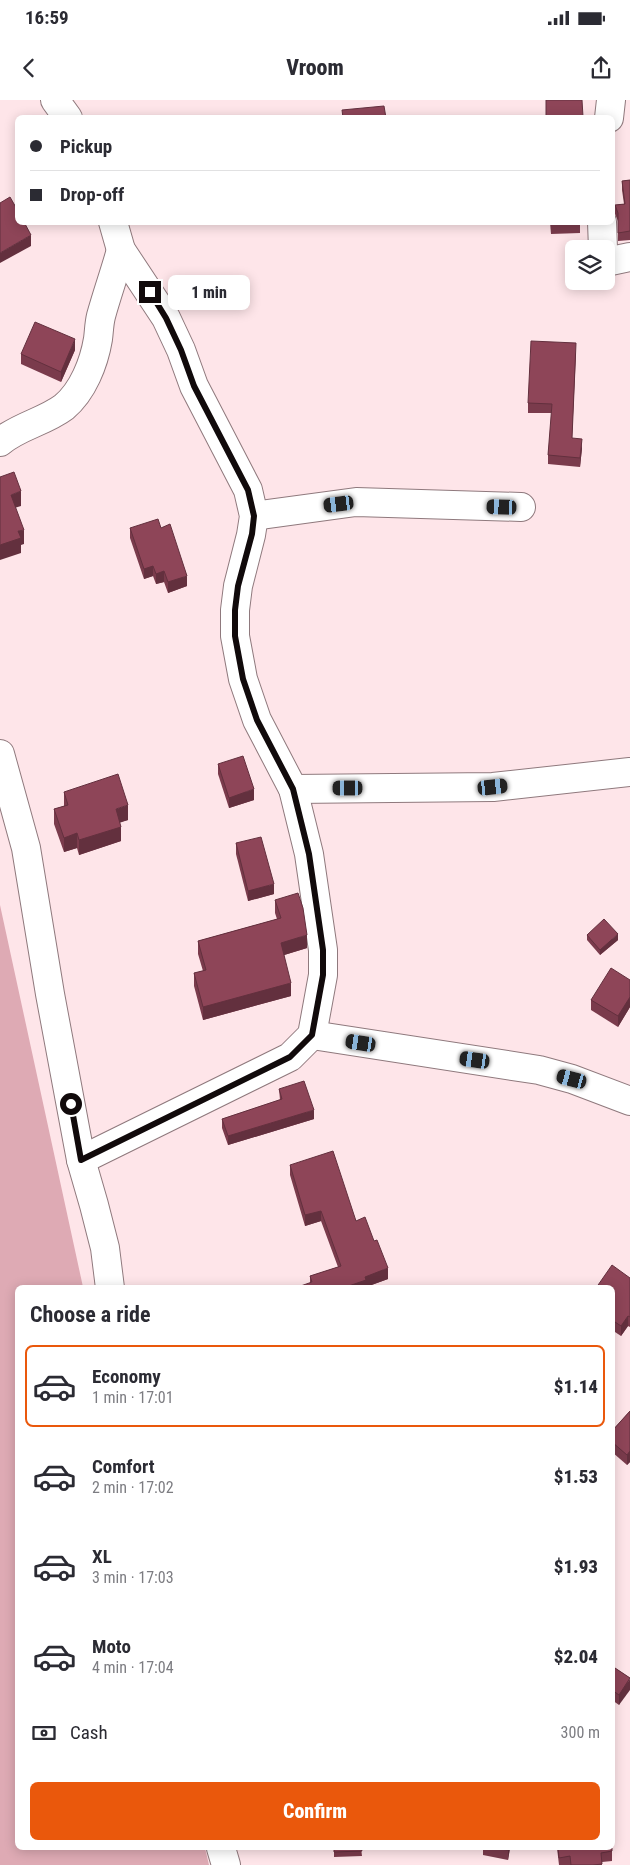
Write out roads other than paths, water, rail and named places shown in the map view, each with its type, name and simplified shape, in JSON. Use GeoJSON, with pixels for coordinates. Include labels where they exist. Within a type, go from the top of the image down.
{"type":"FeatureCollection","features":[{"type":"Feature","properties":{"kind":"street"},"geometry":{"type":"LineString","coordinates":[[55,100],[66,115]]}},
{"type":"Feature","properties":{"kind":"street"},"geometry":{"type":"LineString","coordinates":[[609,115],[611,100]]}},
{"type":"Feature","properties":{"kind":"street"},"geometry":{"type":"LineString","coordinates":[[81,1160],[290,1057],[312,1035],[323,975],[323,950],[309,854],[293,789],[257,720],[243,679],[235,636],[235,610],[238,586],[252,534],[254,516],[248,490],[194,386],[181,350],[166,318],[121,250],[114,225]]}},
{"type":"Feature","properties":{"kind":"street"},"geometry":{"type":"LineString","coordinates":[[602,225],[603,240]]}},
{"type":"Feature","properties":{"kind":"street"},"geometry":{"type":"LineString","coordinates":[[0,442],[23,427],[63,407],[78,391],[89,370],[98,341],[100,318],[121,250]]}},
{"type":"Feature","properties":{"kind":"street"},"geometry":{"type":"LineString","coordinates":[[615,260],[630,257]]}},
{"type":"Feature","properties":{"kind":"street"},"geometry":{"type":"LineString","coordinates":[[254,516],[356,502],[521,508]]}},
{"type":"Feature","properties":{"kind":"street"},"geometry":{"type":"LineString","coordinates":[[0,754],[26,848],[50,994],[81,1160],[105,1248],[110,1285]]}},
{"type":"Feature","properties":{"kind":"street"},"geometry":{"type":"LineString","coordinates":[[293,789],[493,787],[630,772]]}},
{"type":"Feature","properties":{"kind":"street"},"geometry":{"type":"LineString","coordinates":[[312,1035],[539,1070],[572,1079],[630,1101]]}},
{"type":"Feature","properties":{"kind":"street"},"geometry":{"type":"LineString","coordinates":[[222,1850],[226,1865]]}}]}
